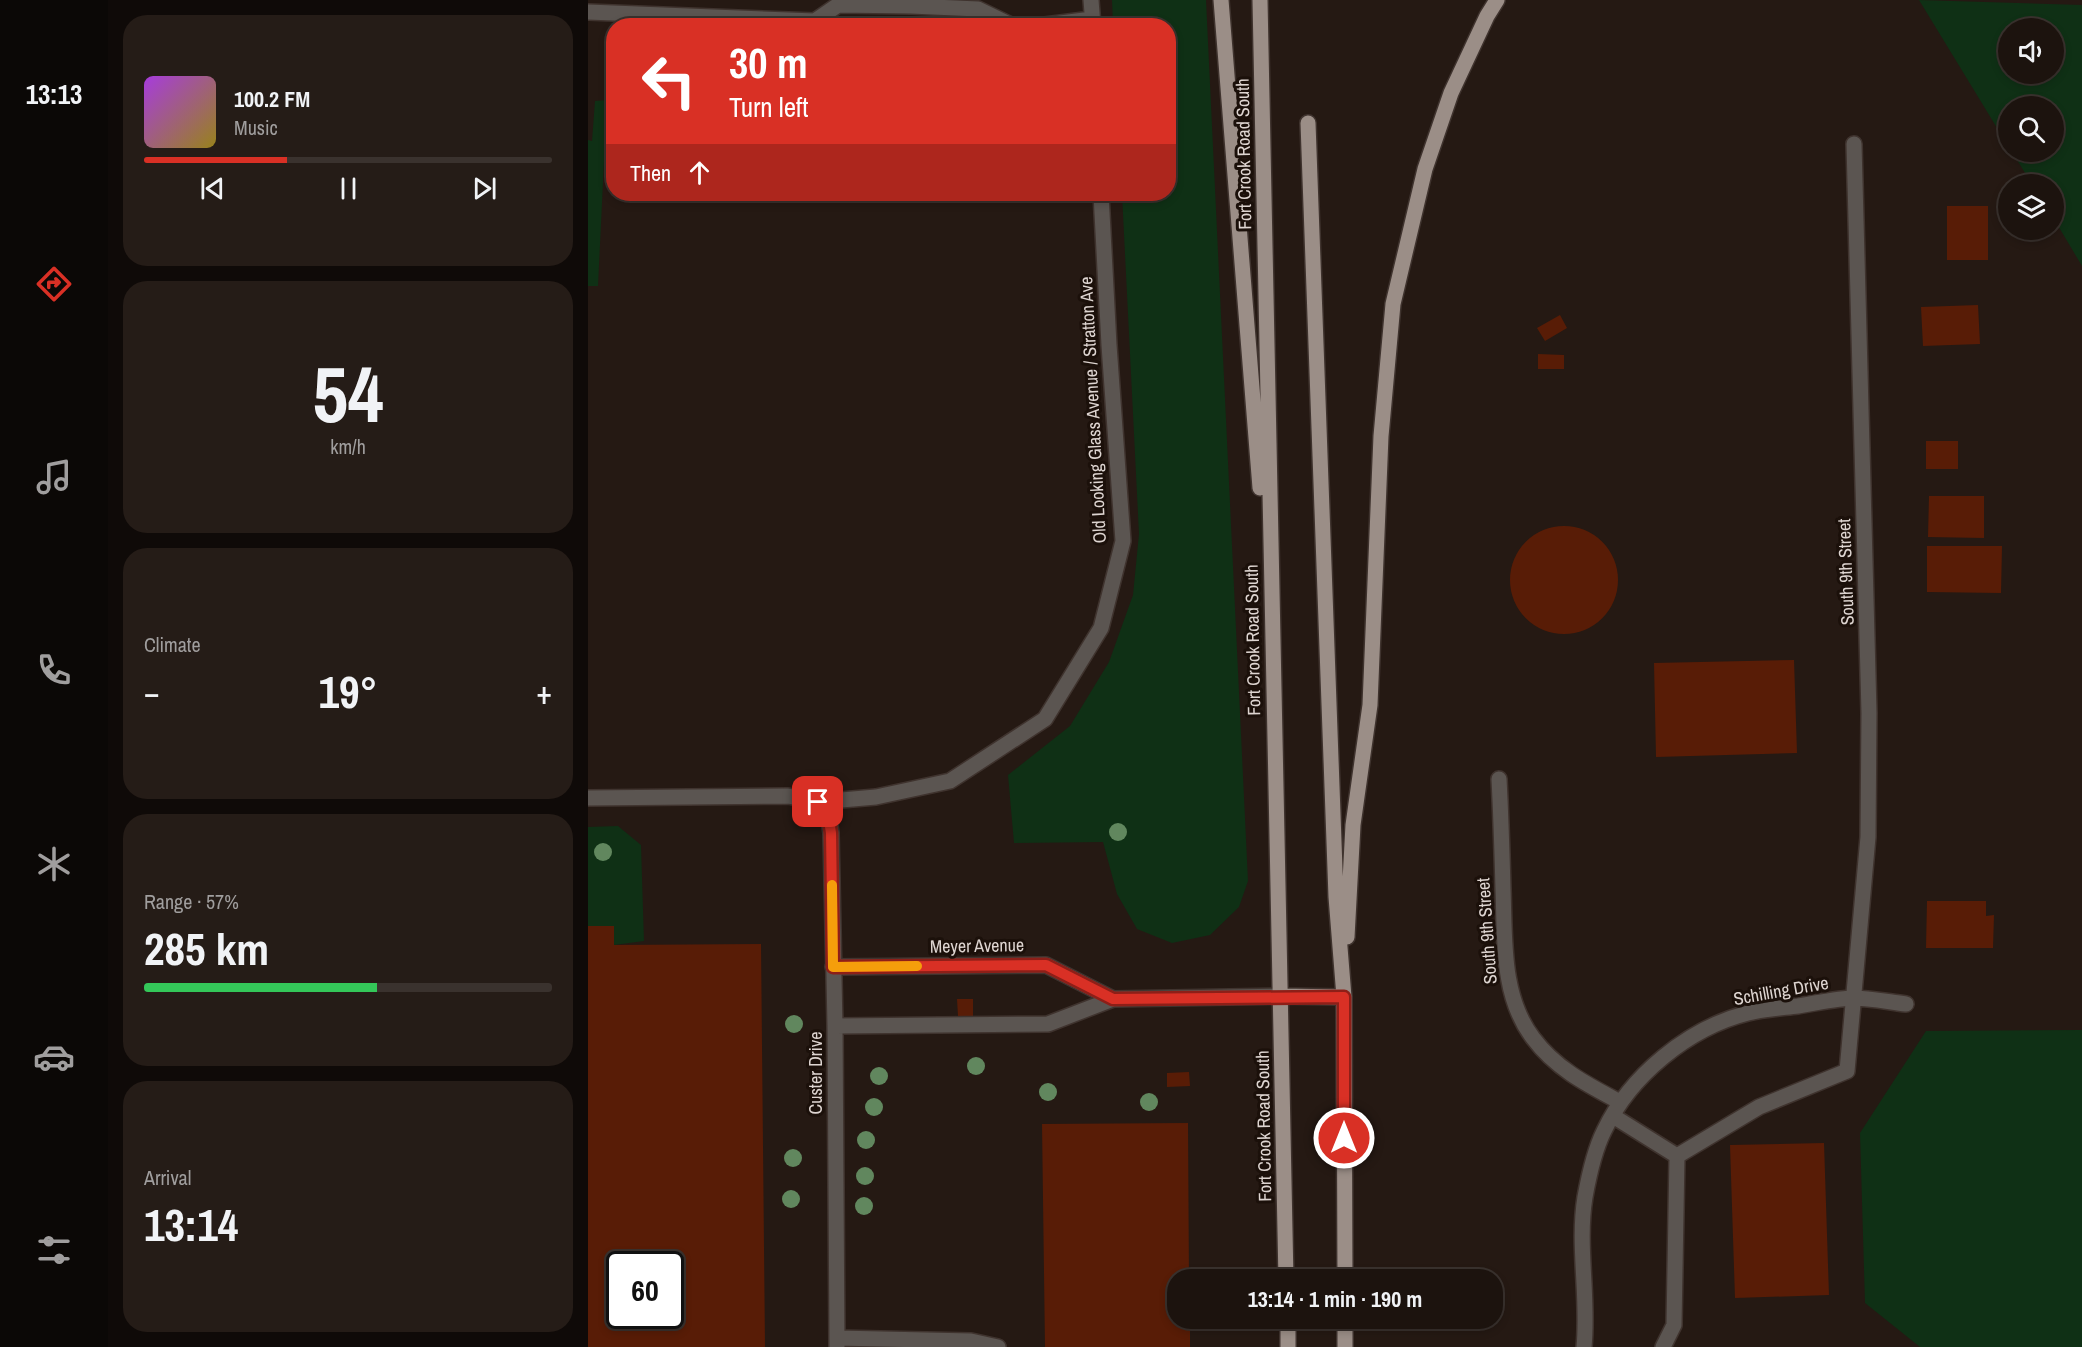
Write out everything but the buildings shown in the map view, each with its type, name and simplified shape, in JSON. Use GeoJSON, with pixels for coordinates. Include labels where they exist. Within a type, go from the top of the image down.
{"type":"FeatureCollection","features":[{"type":"Feature","properties":{"kind":"main road"},"geometry":{"type":"LineString","coordinates":[[1221,0],[1272,637]]}},
{"type":"Feature","properties":{"kind":"main road","name":"Fort Crook Road South"},"geometry":{"type":"LineString","coordinates":[[1260,0],[1286,1269]]}},
{"type":"Feature","properties":{"kind":"main road"},"geometry":{"type":"LineString","coordinates":[[1345,1269],[1344,997],[1353,825],[1370,705],[1381,436],[1393,304],[1425,169],[1451,93],[1487,16],[1497,0]]}},
{"type":"Feature","properties":{"kind":"main road"},"geometry":{"type":"LineString","coordinates":[[1308,123],[1336,897],[1344,997]]}},
{"type":"Feature","properties":{"kind":"main road"},"geometry":{"type":"LineString","coordinates":[[1280,996],[1344,997]]}},
{"type":"Feature","properties":{"kind":"main road"},"geometry":{"type":"LineString","coordinates":[[1287,1329],[1288,1347]]}},
{"type":"Feature","properties":{"kind":"main road"},"geometry":{"type":"LineString","coordinates":[[1345,1329],[1345,1347]]}},
{"type":"Feature","properties":{"kind":"street"},"geometry":{"type":"LineString","coordinates":[[1091,0],[1092,18]]}},
{"type":"Feature","properties":{"kind":"street"},"geometry":{"type":"LineString","coordinates":[[824,18],[838,5],[978,9],[996,18]]}},
{"type":"Feature","properties":{"kind":"street"},"geometry":{"type":"LineString","coordinates":[[588,12],[714,18]]}},
{"type":"Feature","properties":{"kind":"street","name":"South 9th Street"},"geometry":{"type":"LineString","coordinates":[[1677,1156],[1759,1107],[1847,1071],[1868,837],[1869,713],[1854,144]]}},
{"type":"Feature","properties":{"kind":"street","name":"Old Looking Glass Avenue / Stratton Ave"},"geometry":{"type":"LineString","coordinates":[[588,798],[788,796],[818,802],[876,797],[951,781],[1045,719],[1101,628],[1123,541],[1101,201]]}},
{"type":"Feature","properties":{"kind":"street","name":"South 9th Street"},"geometry":{"type":"LineString","coordinates":[[1500,779],[1506,957],[1511,990],[1520,1017],[1532,1038],[1552,1060],[1575,1078],[1620,1102]]}},
{"type":"Feature","properties":{"kind":"street","name":"Custer Drive"},"geometry":{"type":"LineString","coordinates":[[818,802],[828,814],[831,833],[837,1342]]}},
{"type":"Feature","properties":{"kind":"street","name":"Meyer Avenue"},"geometry":{"type":"LineString","coordinates":[[833,967],[1046,965],[1113,999]]}},
{"type":"Feature","properties":{"kind":"street","name":"Meyer Avenue"},"geometry":{"type":"LineString","coordinates":[[835,1026],[1048,1024],[1113,999],[1280,996]]}},
{"type":"Feature","properties":{"kind":"street","name":"Schilling Drive"},"geometry":{"type":"LineString","coordinates":[[1584,1347],[1586,1328],[1582,1232],[1585,1198],[1592,1162],[1604,1131],[1620,1102],[1647,1072],[1677,1046],[1711,1026],[1748,1013],[1852,998],[1906,1004]]}},
{"type":"Feature","properties":{"kind":"street"},"geometry":{"type":"LineString","coordinates":[[1613,1116],[1677,1156],[1674,1325],[1663,1347]]}},
{"type":"Feature","properties":{"kind":"street"},"geometry":{"type":"LineString","coordinates":[[837,1342],[971,1341],[998,1347]]}},
{"type":"Feature","properties":{"kind":"green space"},"geometry":{"type":"Polygon","coordinates":[[[1112,0],[1206,0],[1248,881],[1239,907],[1210,935],[1172,943],[1137,929],[1117,894],[1103,842],[1014,843],[1008,775],[1070,726],[1109,662],[1133,595],[1139,534],[1122,201],[1176,201],[1176,18],[1113,18],[1112,0]]]}},
{"type":"Feature","properties":{"kind":"green space"},"geometry":{"type":"Polygon","coordinates":[[[1919,0],[2082,5],[2082,266],[2064,236],[2064,174],[2026,174],[2018,162],[2064,162],[2064,96],[1998,96],[1998,130],[1919,0]]]}},
{"type":"Feature","properties":{"kind":"green space"},"geometry":{"type":"Polygon","coordinates":[[[606,100],[606,121],[598,286],[588,286],[588,140],[592,141],[595,101],[606,100]]]}},
{"type":"Feature","properties":{"kind":"green space"},"geometry":{"type":"Polygon","coordinates":[[[618,826],[641,845],[644,941],[614,945],[614,926],[588,926],[588,827],[618,826]]]}},
{"type":"Feature","properties":{"kind":"green space"},"geometry":{"type":"Polygon","coordinates":[[[2082,1030],[2082,1347],[1920,1347],[1865,1303],[1860,1133],[1926,1031],[2082,1030]]]}},
{"type":"Feature","properties":{"kind":"slow traffic"},"geometry":{"type":"LineString","coordinates":[[832,885],[833,967],[917,966]]}},
{"type":"Feature","properties":{"kind":"route"},"geometry":{"type":"LineString","coordinates":[[818,802],[828,814],[831,833],[833,967],[1046,965],[1113,999],[1344,997],[1344,1138]]}}]}
